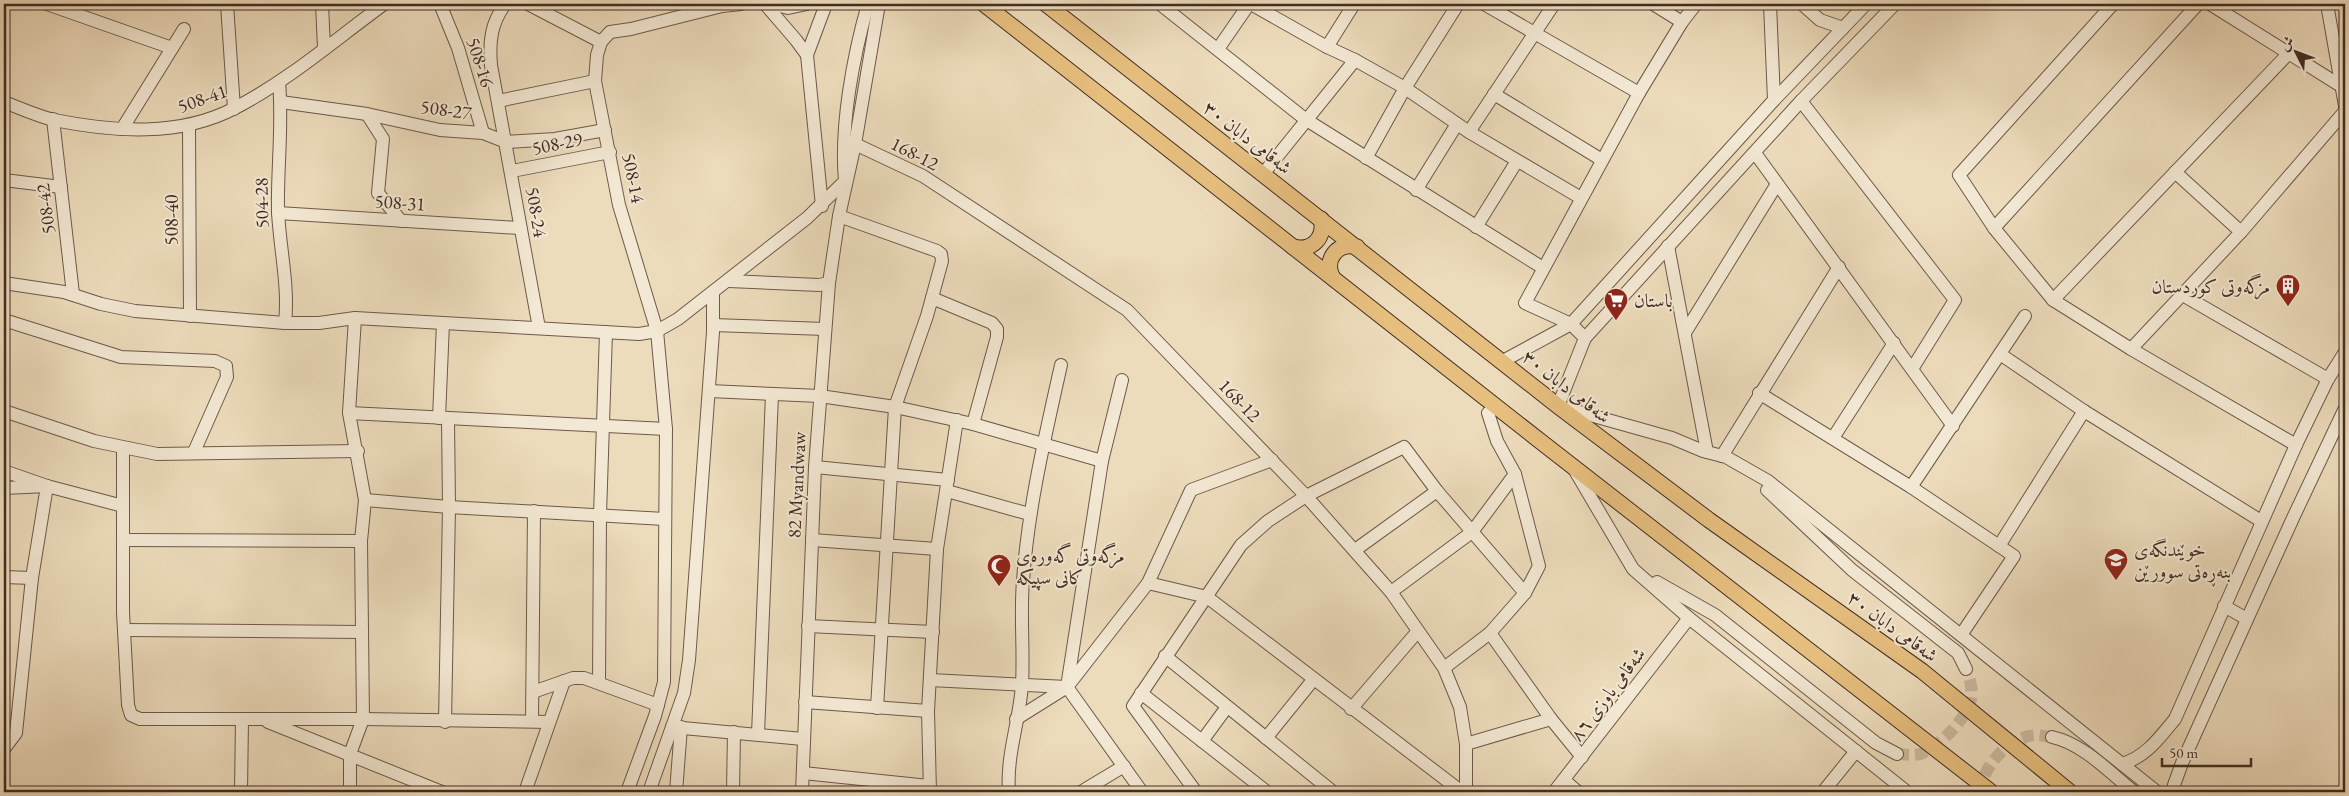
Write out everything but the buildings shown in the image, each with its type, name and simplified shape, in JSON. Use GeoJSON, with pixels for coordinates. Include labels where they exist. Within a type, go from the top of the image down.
{"type":"FeatureCollection","features":[{"type":"Feature","properties":{"kind":"main road"},"geometry":{"type":"LineString","coordinates":[[984,4],[1991,792]]}},
{"type":"Feature","properties":{"kind":"main road","name":"شەقامی دابان ٣٠"},"geometry":{"type":"LineString","coordinates":[[1046,4],[1558,406],[1709,520],[1922,671],[2070,792]]}},
{"type":"Feature","properties":{"kind":"main road"},"geometry":{"type":"LineString","coordinates":[[1293,246],[1304,248],[1314,244],[1322,230],[1321,219]]}},
{"type":"Feature","properties":{"kind":"main road"},"geometry":{"type":"LineString","coordinates":[[1333,278],[1329,268],[1333,254],[1341,247],[1357,247]]}},
{"type":"Feature","properties":{"kind":"street"},"geometry":{"type":"LineString","coordinates":[[48,4],[172,48]]}},
{"type":"Feature","properties":{"kind":"street"},"geometry":{"type":"LineString","coordinates":[[228,4],[234,109]]}},
{"type":"Feature","properties":{"kind":"street"},"geometry":{"type":"LineString","coordinates":[[322,4],[324,48]]}},
{"type":"Feature","properties":{"kind":"street","name":"508-41"},"geometry":{"type":"LineString","coordinates":[[4,102],[52,119],[122,129],[164,129],[189,125],[234,109],[279,82],[384,4]]}},
{"type":"Feature","properties":{"kind":"street","name":"508-16"},"geometry":{"type":"LineString","coordinates":[[440,4],[458,48],[484,133]]}},
{"type":"Feature","properties":{"kind":"street","name":"508-24"},"geometry":{"type":"LineString","coordinates":[[505,4],[493,26],[489,44],[491,65],[512,171],[519,228],[540,328]]}},
{"type":"Feature","properties":{"kind":"street"},"geometry":{"type":"LineString","coordinates":[[528,4],[606,37],[722,6],[741,4]]}},
{"type":"Feature","properties":{"kind":"street"},"geometry":{"type":"LineString","coordinates":[[765,4],[807,55]]}},
{"type":"Feature","properties":{"kind":"street"},"geometry":{"type":"LineString","coordinates":[[772,4],[788,8],[807,4]]}},
{"type":"Feature","properties":{"kind":"street"},"geometry":{"type":"LineString","coordinates":[[822,206],[807,55],[826,4]]}},
{"type":"Feature","properties":{"kind":"street"},"geometry":{"type":"LineString","coordinates":[[845,181],[844,132],[856,56],[868,4]]}},
{"type":"Feature","properties":{"kind":"street"},"geometry":{"type":"LineString","coordinates":[[4,283],[73,294],[108,306],[190,316],[286,323],[355,318],[639,334],[657,332],[672,324],[729,281],[822,206],[845,181],[855,144],[870,42],[878,4]]}},
{"type":"Feature","properties":{"kind":"street"},"geometry":{"type":"LineString","coordinates":[[1160,4],[1305,119],[1542,268]]}},
{"type":"Feature","properties":{"kind":"street"},"geometry":{"type":"LineString","coordinates":[[1218,49],[1250,4],[1405,88],[1469,132],[1580,198]]}},
{"type":"Feature","properties":{"kind":"street"},"geometry":{"type":"LineString","coordinates":[[1327,47],[1354,4]]}},
{"type":"Feature","properties":{"kind":"street"},"geometry":{"type":"LineString","coordinates":[[1366,158],[1405,88],[1458,4]]}},
{"type":"Feature","properties":{"kind":"street"},"geometry":{"type":"LineString","coordinates":[[1469,132],[1533,32],[1554,4]]}},
{"type":"Feature","properties":{"kind":"street"},"geometry":{"type":"LineString","coordinates":[[1653,4],[1682,22]]}},
{"type":"Feature","properties":{"kind":"street"},"geometry":{"type":"LineString","coordinates":[[1584,338],[1571,324],[1525,304],[1542,268],[1639,93],[1682,22],[1696,4]]}},
{"type":"Feature","properties":{"kind":"street"},"geometry":{"type":"LineString","coordinates":[[1770,4],[1774,100]]}},
{"type":"Feature","properties":{"kind":"street"},"geometry":{"type":"LineString","coordinates":[[1802,4],[1820,20],[1843,28]]}},
{"type":"Feature","properties":{"kind":"street"},"geometry":{"type":"LineString","coordinates":[[1503,361],[1571,324],[1774,100],[1866,4]]}},
{"type":"Feature","properties":{"kind":"street"},"geometry":{"type":"LineString","coordinates":[[1895,4],[1801,101],[1584,338],[1558,406],[1672,438],[1722,456],[1768,481],[2157,792]]}},
{"type":"Feature","properties":{"kind":"street"},"geometry":{"type":"LineString","coordinates":[[2113,4],[2104,9],[1959,175],[1994,228],[2052,300],[2131,349],[2296,445]]}},
{"type":"Feature","properties":{"kind":"street"},"geometry":{"type":"LineString","coordinates":[[1994,228],[2198,4]]}},
{"type":"Feature","properties":{"kind":"street"},"geometry":{"type":"LineString","coordinates":[[2210,4],[2341,86]]}},
{"type":"Feature","properties":{"kind":"street"},"geometry":{"type":"LineString","coordinates":[[2327,4],[2345,106]]}},
{"type":"Feature","properties":{"kind":"street"},"geometry":{"type":"LineString","coordinates":[[1490,5],[1639,93]]}},
{"type":"Feature","properties":{"kind":"street"},"geometry":{"type":"LineString","coordinates":[[122,129],[184,29]]}},
{"type":"Feature","properties":{"kind":"street","name":"508-14"},"geometry":{"type":"LineString","coordinates":[[606,37],[597,55],[595,81],[620,205],[657,332],[666,429],[664,672],[658,705],[627,792]]}},
{"type":"Feature","properties":{"kind":"street"},"geometry":{"type":"LineString","coordinates":[[2052,300],[2289,53]]}},
{"type":"Feature","properties":{"kind":"street"},"geometry":{"type":"LineString","coordinates":[[1263,174],[1305,119],[1355,60]]}},
{"type":"Feature","properties":{"kind":"street","name":"508-27"},"geometry":{"type":"LineString","coordinates":[[498,101],[595,81]]}},
{"type":"Feature","properties":{"kind":"street","name":"504-28"},"geometry":{"type":"LineString","coordinates":[[279,82],[281,102],[278,213],[288,300],[286,323]]}},
{"type":"Feature","properties":{"kind":"street"},"geometry":{"type":"LineString","coordinates":[[1494,94],[1602,160]]}},
{"type":"Feature","properties":{"kind":"street"},"geometry":{"type":"LineString","coordinates":[[1801,101],[1955,300],[1912,369]]}},
{"type":"Feature","properties":{"kind":"street","name":"508-27"},"geometry":{"type":"LineString","coordinates":[[281,102],[367,114],[440,130],[484,133],[506,142],[554,139],[605,130]]}},
{"type":"Feature","properties":{"kind":"street"},"geometry":{"type":"LineString","coordinates":[[2131,349],[2241,232],[2345,111]]}},
{"type":"Feature","properties":{"kind":"street"},"geometry":{"type":"LineString","coordinates":[[367,114],[383,138],[378,193],[400,221]]}},
{"type":"Feature","properties":{"kind":"street","name":"508-42"},"geometry":{"type":"LineString","coordinates":[[52,119],[73,294]]}},
{"type":"Feature","properties":{"kind":"street"},"geometry":{"type":"LineString","coordinates":[[1416,190],[1457,124]]}},
{"type":"Feature","properties":{"kind":"street","name":"508-40"},"geometry":{"type":"LineString","coordinates":[[189,125],[190,316]]}},
{"type":"Feature","properties":{"kind":"street","name":"168-12"},"geometry":{"type":"LineString","coordinates":[[855,144],[923,176],[1127,310],[1306,496],[1391,592],[1444,668],[1460,707],[1466,744],[1466,792]]}},
{"type":"Feature","properties":{"kind":"street","name":"508-29"},"geometry":{"type":"LineString","coordinates":[[512,171],[610,152]]}},
{"type":"Feature","properties":{"kind":"street"},"geometry":{"type":"LineString","coordinates":[[1754,153],[1839,267],[1953,426]]}},
{"type":"Feature","properties":{"kind":"street"},"geometry":{"type":"LineString","coordinates":[[1476,227],[1517,161]]}},
{"type":"Feature","properties":{"kind":"street"},"geometry":{"type":"LineString","coordinates":[[2175,172],[2241,232]]}},
{"type":"Feature","properties":{"kind":"street"},"geometry":{"type":"LineString","coordinates":[[4,180],[61,187]]}},
{"type":"Feature","properties":{"kind":"street","name":"82 Myandwaw"},"geometry":{"type":"LineString","coordinates":[[802,792],[815,467],[829,283],[845,181]]}},
{"type":"Feature","properties":{"kind":"street"},"geometry":{"type":"LineString","coordinates":[[1686,331],[1777,184]]}},
{"type":"Feature","properties":{"kind":"street","name":"508-31"},"geometry":{"type":"LineString","coordinates":[[278,213],[519,228]]}},
{"type":"Feature","properties":{"kind":"street"},"geometry":{"type":"LineString","coordinates":[[839,216],[937,251],[941,254],[942,261],[932,298],[895,407],[877,708]]}},
{"type":"Feature","properties":{"kind":"street"},"geometry":{"type":"LineString","coordinates":[[1668,246],[1708,452]]}},
{"type":"Feature","properties":{"kind":"street"},"geometry":{"type":"LineString","coordinates":[[1722,456],[1759,393],[1839,267]]}},
{"type":"Feature","properties":{"kind":"street"},"geometry":{"type":"LineString","coordinates":[[729,281],[829,283]]}},
{"type":"Feature","properties":{"kind":"street"},"geometry":{"type":"LineString","coordinates":[[676,792],[677,727],[687,674],[709,391],[713,293]]}},
{"type":"Feature","properties":{"kind":"street"},"geometry":{"type":"LineString","coordinates":[[2181,294],[2328,379]]}},
{"type":"Feature","properties":{"kind":"street"},"geometry":{"type":"LineString","coordinates":[[932,298],[992,323],[997,329],[997,337],[974,424]]}},
{"type":"Feature","properties":{"kind":"street"},"geometry":{"type":"LineString","coordinates":[[1911,487],[2025,316]]}},
{"type":"Feature","properties":{"kind":"street"},"geometry":{"type":"LineString","coordinates":[[350,792],[350,754],[364,719],[362,541],[365,500],[350,413],[355,318]]}},
{"type":"Feature","properties":{"kind":"street"},"geometry":{"type":"LineString","coordinates":[[4,320],[121,357],[215,361],[226,366],[227,377],[194,452]]}},
{"type":"Feature","properties":{"kind":"street"},"geometry":{"type":"LineString","coordinates":[[443,323],[444,418],[449,507],[445,722]]}},
{"type":"Feature","properties":{"kind":"street"},"geometry":{"type":"LineString","coordinates":[[713,324],[825,329]]}},
{"type":"Feature","properties":{"kind":"street"},"geometry":{"type":"LineString","coordinates":[[599,683],[600,515],[606,332]]}},
{"type":"Feature","properties":{"kind":"street"},"geometry":{"type":"LineString","coordinates":[[1833,438],[1894,343]]}},
{"type":"Feature","properties":{"kind":"street"},"geometry":{"type":"LineString","coordinates":[[2122,764],[2132,761],[2150,748],[2175,718],[2296,445],[2328,379],[2345,352]]}},
{"type":"Feature","properties":{"kind":"street"},"geometry":{"type":"LineString","coordinates":[[2000,354],[2084,410],[2261,521]]}},
{"type":"Feature","properties":{"kind":"street"},"geometry":{"type":"LineString","coordinates":[[1008,792],[1008,780],[1022,685],[1023,583],[1030,514],[1061,365]]}},
{"type":"Feature","properties":{"kind":"street"},"geometry":{"type":"LineString","coordinates":[[1122,380],[1102,460],[1067,687],[1142,792]]}},
{"type":"Feature","properties":{"kind":"street"},"geometry":{"type":"LineString","coordinates":[[709,391],[820,396],[895,407],[974,424],[1102,460]]}},
{"type":"Feature","properties":{"kind":"street"},"geometry":{"type":"LineString","coordinates":[[1759,393],[1911,487],[2014,556],[1961,635]]}},
{"type":"Feature","properties":{"kind":"street"},"geometry":{"type":"LineString","coordinates":[[758,734],[772,395]]}},
{"type":"Feature","properties":{"kind":"street"},"geometry":{"type":"LineString","coordinates":[[1444,668],[1490,632],[1525,593],[1540,566],[1515,474],[1497,441],[1488,413],[1496,406]]}},
{"type":"Feature","properties":{"kind":"street"},"geometry":{"type":"LineString","coordinates":[[2175,792],[2174,786],[2182,763],[2345,408]]}},
{"type":"Feature","properties":{"kind":"street"},"geometry":{"type":"LineString","coordinates":[[1999,546],[2084,410]]}},
{"type":"Feature","properties":{"kind":"street"},"geometry":{"type":"LineString","coordinates":[[4,411],[94,441],[157,454],[358,451]]}},
{"type":"Feature","properties":{"kind":"street"},"geometry":{"type":"LineString","coordinates":[[350,413],[666,429]]}},
{"type":"Feature","properties":{"kind":"street"},"geometry":{"type":"LineString","coordinates":[[803,773],[929,789],[928,711],[937,549],[957,420]]}},
{"type":"Feature","properties":{"kind":"street"},"geometry":{"type":"LineString","coordinates":[[1196,792],[1133,706],[1241,545],[1268,521],[1306,496],[1404,447],[1437,491],[1525,593]]}},
{"type":"Feature","properties":{"kind":"street"},"geometry":{"type":"LineString","coordinates":[[123,448],[124,630],[128,705],[131,715],[140,720],[364,719],[445,722],[550,722]]}},
{"type":"Feature","properties":{"kind":"street"},"geometry":{"type":"LineString","coordinates":[[1016,719],[1067,687],[1148,583],[1191,490],[1272,460]]}},
{"type":"Feature","properties":{"kind":"street"},"geometry":{"type":"LineString","coordinates":[[1571,465],[1633,569],[1689,618],[1907,792]]}},
{"type":"Feature","properties":{"kind":"street"},"geometry":{"type":"LineString","coordinates":[[1742,466],[1852,570],[1958,653],[1966,669]]}},
{"type":"Feature","properties":{"kind":"street"},"geometry":{"type":"LineString","coordinates":[[815,467],[891,474],[947,486],[1030,514]]}},
{"type":"Feature","properties":{"kind":"street"},"geometry":{"type":"LineString","coordinates":[[4,472],[47,486],[123,506]]}},
{"type":"Feature","properties":{"kind":"street"},"geometry":{"type":"LineString","coordinates":[[1391,592],[1472,532],[1515,474]]}},
{"type":"Feature","properties":{"kind":"street"},"geometry":{"type":"LineString","coordinates":[[4,488],[47,486]]}},
{"type":"Feature","properties":{"kind":"street"},"geometry":{"type":"LineString","coordinates":[[4,749],[16,733],[32,578],[47,486]]}},
{"type":"Feature","properties":{"kind":"street"},"geometry":{"type":"LineString","coordinates":[[1355,550],[1437,491]]}},
{"type":"Feature","properties":{"kind":"street"},"geometry":{"type":"LineString","coordinates":[[365,500],[449,507],[665,519]]}},
{"type":"Feature","properties":{"kind":"street"},"geometry":{"type":"LineString","coordinates":[[532,721],[534,512]]}},
{"type":"Feature","properties":{"kind":"street"},"geometry":{"type":"LineString","coordinates":[[123,540],[362,541]]}},
{"type":"Feature","properties":{"kind":"street"},"geometry":{"type":"LineString","coordinates":[[812,540],[937,549]]}},
{"type":"Feature","properties":{"kind":"street"},"geometry":{"type":"LineString","coordinates":[[1633,569],[1715,615],[1876,743],[1897,754]]}},
{"type":"Feature","properties":{"kind":"street"},"geometry":{"type":"LineString","coordinates":[[4,577],[32,578]]}},
{"type":"Feature","properties":{"kind":"street"},"geometry":{"type":"LineString","coordinates":[[1148,583],[1207,597],[1313,680],[1462,792]]}},
{"type":"Feature","properties":{"kind":"street"},"geometry":{"type":"LineString","coordinates":[[2224,606],[2247,618]]}},
{"type":"Feature","properties":{"kind":"street","name":"شەقامی باوزی ٨٦"},"geometry":{"type":"LineString","coordinates":[[1554,792],[1689,618]]}},
{"type":"Feature","properties":{"kind":"street"},"geometry":{"type":"LineString","coordinates":[[808,626],[933,632]]}},
{"type":"Feature","properties":{"kind":"street"},"geometry":{"type":"LineString","coordinates":[[124,630],[362,632]]}},
{"type":"Feature","properties":{"kind":"street"},"geometry":{"type":"LineString","coordinates":[[1351,709],[1418,631]]}},
{"type":"Feature","properties":{"kind":"street"},"geometry":{"type":"LineString","coordinates":[[1490,632],[1551,719],[1582,757]]}},
{"type":"Feature","properties":{"kind":"street"},"geometry":{"type":"LineString","coordinates":[[1165,656],[1333,792]]}},
{"type":"Feature","properties":{"kind":"street"},"geometry":{"type":"LineString","coordinates":[[664,672],[687,674]]}},
{"type":"Feature","properties":{"kind":"street"},"geometry":{"type":"LineString","coordinates":[[533,692],[564,681],[584,678],[658,705]]}},
{"type":"Feature","properties":{"kind":"street"},"geometry":{"type":"LineString","coordinates":[[930,680],[1067,687]]}},
{"type":"Feature","properties":{"kind":"street"},"geometry":{"type":"LineString","coordinates":[[1266,738],[1313,680]]}},
{"type":"Feature","properties":{"kind":"street"},"geometry":{"type":"LineString","coordinates":[[525,792],[564,681]]}},
{"type":"Feature","properties":{"kind":"street"},"geometry":{"type":"LineString","coordinates":[[1141,693],[1268,792]]}},
{"type":"Feature","properties":{"kind":"street"},"geometry":{"type":"LineString","coordinates":[[805,702],[928,711]]}},
{"type":"Feature","properties":{"kind":"street"},"geometry":{"type":"LineString","coordinates":[[1202,741],[1227,707]]}},
{"type":"Feature","properties":{"kind":"street"},"geometry":{"type":"LineString","coordinates":[[241,792],[242,719]]}},
{"type":"Feature","properties":{"kind":"street"},"geometry":{"type":"LineString","coordinates":[[262,719],[442,792]]}},
{"type":"Feature","properties":{"kind":"street"},"geometry":{"type":"LineString","coordinates":[[1466,744],[1551,719]]}},
{"type":"Feature","properties":{"kind":"street"},"geometry":{"type":"LineString","coordinates":[[677,727],[803,739]]}},
{"type":"Feature","properties":{"kind":"street"},"geometry":{"type":"LineString","coordinates":[[649,792],[677,727]]}},
{"type":"Feature","properties":{"kind":"street"},"geometry":{"type":"LineString","coordinates":[[733,792],[734,732]]}},
{"type":"Feature","properties":{"kind":"street"},"geometry":{"type":"LineString","coordinates":[[2052,738],[2067,742],[2085,753],[2134,792]]}},
{"type":"Feature","properties":{"kind":"street"},"geometry":{"type":"LineString","coordinates":[[1823,792],[1856,751]]}},
{"type":"Feature","properties":{"kind":"street"},"geometry":{"type":"LineString","coordinates":[[1081,792],[1124,766]]}},
{"type":"Feature","properties":{"kind":"street"},"geometry":{"type":"LineString","coordinates":[[1564,780],[1578,792]]}},
{"type":"Feature","properties":{"kind":"tunnel"},"geometry":{"type":"LineString","coordinates":[[1897,754],[1920,754],[1943,739],[1958,724],[1971,699],[1971,684],[1966,669]]}},
{"type":"Feature","properties":{"kind":"tunnel"},"geometry":{"type":"LineString","coordinates":[[1978,792],[1985,773],[1991,764],[2013,742],[2033,735],[2052,737]]}},
{"type":"Feature","properties":{"kind":"place","name":"مزگەوتی کوردستان"},"geometry":{"type":"Point","coordinates":[2288,307]}},
{"type":"Feature","properties":{"kind":"place","name":"باستان"},"geometry":{"type":"Point","coordinates":[1616,321]}},
{"type":"Feature","properties":{"kind":"place","name":"خوێندنگەی بنەڕەتی سوورێن"},"geometry":{"type":"Point","coordinates":[2116,581]}},
{"type":"Feature","properties":{"kind":"place","name":"مزگەوتی گەورەی کانی سپیکە"},"geometry":{"type":"Point","coordinates":[999,587]}}]}
